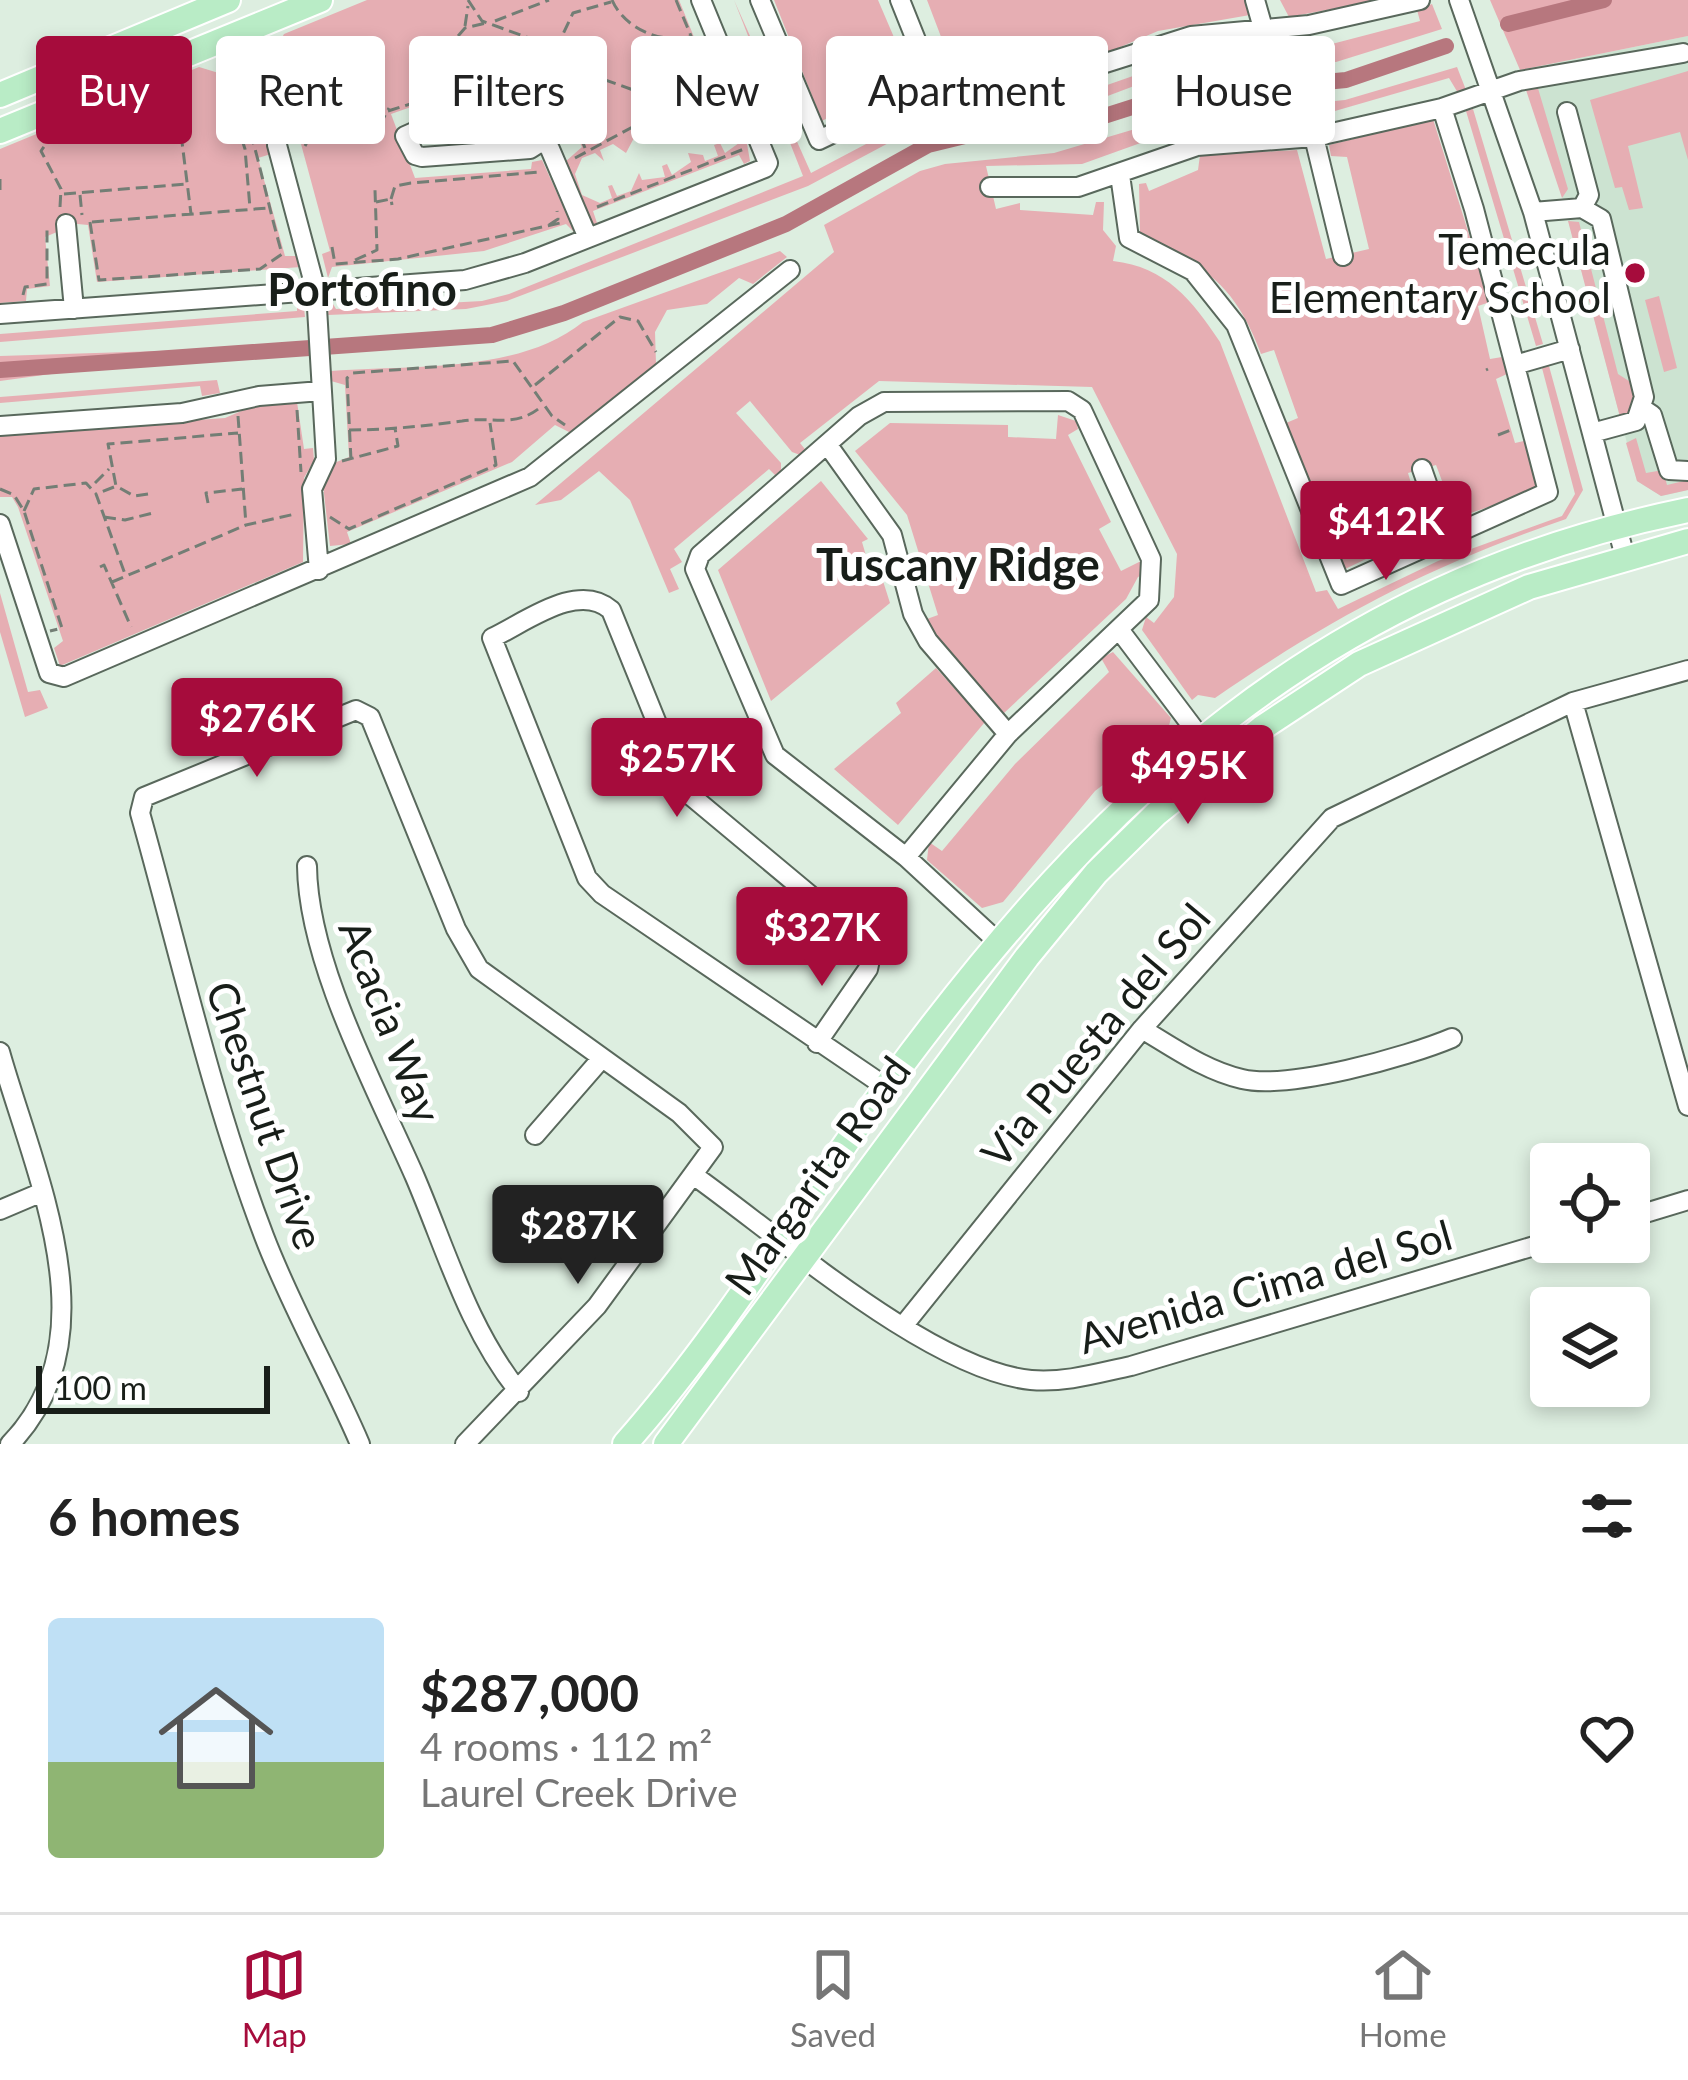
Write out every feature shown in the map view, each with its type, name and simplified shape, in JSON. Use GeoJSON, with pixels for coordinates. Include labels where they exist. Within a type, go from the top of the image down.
{"type":"FeatureCollection","features":[{"type":"Feature","properties":{"kind":"main road"},"geometry":{"type":"LineString","coordinates":[[0,131],[320,0]]}},
{"type":"Feature","properties":{"kind":"main road"},"geometry":{"type":"LineString","coordinates":[[0,94],[217,2]]}},
{"type":"Feature","properties":{"kind":"main road","name":"Margarita Road"},"geometry":{"type":"LineString","coordinates":[[625,1444],[997,940],[1100,827],[1202,735],[1342,639],[1426,596],[1546,546],[1688,510]]}},
{"type":"Feature","properties":{"kind":"main road","name":"Margarita Road"},"geometry":{"type":"LineString","coordinates":[[666,1444],[1070,903],[1156,814],[1219,762],[1359,664],[1487,604],[1688,541]]}},
{"type":"Feature","properties":{"kind":"street"},"geometry":{"type":"LineString","coordinates":[[0,314],[465,280],[588,238],[765,168],[761,145],[701,0]]}},
{"type":"Feature","properties":{"kind":"street"},"geometry":{"type":"LineString","coordinates":[[760,0],[819,140],[826,137]]}},
{"type":"Feature","properties":{"kind":"street"},"geometry":{"type":"LineString","coordinates":[[900,0],[914,36]]}},
{"type":"Feature","properties":{"kind":"street"},"geometry":{"type":"LineString","coordinates":[[1256,0],[1263,28]]}},
{"type":"Feature","properties":{"kind":"street"},"geometry":{"type":"LineString","coordinates":[[1459,0],[1532,212],[1625,557]]}},
{"type":"Feature","properties":{"kind":"street"},"geometry":{"type":"LineString","coordinates":[[1108,61],[1160,43],[1328,22],[1410,2]]}},
{"type":"Feature","properties":{"kind":"street"},"geometry":{"type":"LineString","coordinates":[[1335,132],[1442,108],[1492,90],[1683,53]]}},
{"type":"Feature","properties":{"kind":"street"},"geometry":{"type":"LineString","coordinates":[[472,106],[544,140],[530,148],[422,158],[415,155],[405,136],[472,106]]}},
{"type":"Feature","properties":{"kind":"street"},"geometry":{"type":"LineString","coordinates":[[1120,175],[1129,238],[1193,272],[1236,326],[1341,585],[1548,492],[1442,108]]}},
{"type":"Feature","properties":{"kind":"street"},"geometry":{"type":"LineString","coordinates":[[1567,112],[1588,195],[1582,208]]}},
{"type":"Feature","properties":{"kind":"street"},"geometry":{"type":"LineString","coordinates":[[546,144],[588,238]]}},
{"type":"Feature","properties":{"kind":"street"},"geometry":{"type":"LineString","coordinates":[[990,187],[1078,187],[1197,146],[1223,144]]}},
{"type":"Feature","properties":{"kind":"street"},"geometry":{"type":"LineString","coordinates":[[1316,144],[1343,256]]}},
{"type":"Feature","properties":{"kind":"street"},"geometry":{"type":"LineString","coordinates":[[277,145],[316,291],[326,459],[312,489],[319,570]]}},
{"type":"Feature","properties":{"kind":"street"},"geometry":{"type":"LineString","coordinates":[[1532,212],[1582,208],[1601,219],[1643,410],[1636,422],[1592,433]]}},
{"type":"Feature","properties":{"kind":"street"},"geometry":{"type":"LineString","coordinates":[[74,224],[74,309]]}},
{"type":"Feature","properties":{"kind":"street"},"geometry":{"type":"LineString","coordinates":[[0,524],[53,676],[319,570],[530,477],[790,270]]}},
{"type":"Feature","properties":{"kind":"street"},"geometry":{"type":"LineString","coordinates":[[1515,365],[1570,349]]}},
{"type":"Feature","properties":{"kind":"street"},"geometry":{"type":"LineString","coordinates":[[0,426],[182,412],[260,396],[321,391]]}},
{"type":"Feature","properties":{"kind":"street"},"geometry":{"type":"LineString","coordinates":[[906,857],[1007,734],[1120,632],[1149,599],[1151,559],[1082,410],[1068,401],[884,402],[827,444],[700,555],[695,569],[767,746],[906,857],[997,940]]}},
{"type":"Feature","properties":{"kind":"street"},"geometry":{"type":"LineString","coordinates":[[1643,410],[1652,415],[1670,470],[1688,471]]}},
{"type":"Feature","properties":{"kind":"street"},"geometry":{"type":"LineString","coordinates":[[827,444],[892,535],[913,614],[928,641],[1007,734]]}},
{"type":"Feature","properties":{"kind":"street"},"geometry":{"type":"LineString","coordinates":[[1422,469],[1445,535]]}},
{"type":"Feature","properties":{"kind":"street"},"geometry":{"type":"LineString","coordinates":[[817,1042],[868,969],[871,955],[860,935],[684,790],[611,610],[597,597],[579,597],[492,638],[587,878],[817,1042],[886,1087]]}},
{"type":"Feature","properties":{"kind":"street"},"geometry":{"type":"LineString","coordinates":[[1120,632],[1219,762]]}},
{"type":"Feature","properties":{"kind":"street","name":"Via Puesta del Sol"},"geometry":{"type":"LineString","coordinates":[[903,1326],[1142,1029],[1332,818],[1573,702],[1688,670]]}},
{"type":"Feature","properties":{"kind":"street"},"geometry":{"type":"LineString","coordinates":[[1573,702],[1688,1106]]}},
{"type":"Feature","properties":{"kind":"street","name":"Chestnut Drive"},"geometry":{"type":"LineString","coordinates":[[360,1444],[265,1240],[223,1120],[185,996],[140,814],[144,797],[356,710],[370,716],[456,928],[478,969],[602,1058]]}},
{"type":"Feature","properties":{"kind":"street","name":"Acacia Way"},"geometry":{"type":"LineString","coordinates":[[307,866],[307,905],[372,1088],[448,1254],[472,1326],[519,1392]]}},
{"type":"Feature","properties":{"kind":"street"},"geometry":{"type":"LineString","coordinates":[[1142,1029],[1211,1069],[1247,1081],[1369,1065],[1452,1038]]}},
{"type":"Feature","properties":{"kind":"street"},"geometry":{"type":"LineString","coordinates":[[0,1052],[40,1193],[64,1303],[59,1347],[45,1392],[10,1444]]}},
{"type":"Feature","properties":{"kind":"street"},"geometry":{"type":"LineString","coordinates":[[465,1444],[597,1306],[697,1177],[713,1148],[679,1112],[602,1058],[535,1135]]}},
{"type":"Feature","properties":{"kind":"street","name":"Avenida Cima del Sol"},"geometry":{"type":"LineString","coordinates":[[697,1177],[903,1326],[978,1366],[1030,1380],[1076,1379],[1530,1247]]}},
{"type":"Feature","properties":{"kind":"street"},"geometry":{"type":"LineString","coordinates":[[0,1210],[40,1193]]}},
{"type":"Feature","properties":{"kind":"street"},"geometry":{"type":"LineString","coordinates":[[1650,1212],[1688,1200]]}},
{"type":"Feature","properties":{"kind":"path"},"geometry":{"type":"LineString","coordinates":[[465,28],[549,0]]}},
{"type":"Feature","properties":{"kind":"path"},"geometry":{"type":"LineString","coordinates":[[676,0],[692,36]]}},
{"type":"Feature","properties":{"kind":"path"},"geometry":{"type":"LineString","coordinates":[[562,36],[573,14],[613,1],[619,16],[659,36]]}},
{"type":"Feature","properties":{"kind":"path"},"geometry":{"type":"LineString","coordinates":[[468,2],[489,22],[524,36]]}},
{"type":"Feature","properties":{"kind":"path"},"geometry":{"type":"LineString","coordinates":[[458,36],[465,28],[468,2]]}},
{"type":"Feature","properties":{"kind":"path"},"geometry":{"type":"LineString","coordinates":[[385,115],[389,108]]}},
{"type":"Feature","properties":{"kind":"path"},"geometry":{"type":"LineString","coordinates":[[63,194],[40,152],[50,138],[181,126],[191,214]]}},
{"type":"Feature","properties":{"kind":"path"},"geometry":{"type":"LineString","coordinates":[[242,144],[250,209]]}},
{"type":"Feature","properties":{"kind":"path"},"geometry":{"type":"LineString","coordinates":[[90,222],[98,280],[266,268],[282,254],[254,144]]}},
{"type":"Feature","properties":{"kind":"path"},"geometry":{"type":"LineString","coordinates":[[332,247],[332,263],[398,259],[550,227],[761,145]]}},
{"type":"Feature","properties":{"kind":"path"},"geometry":{"type":"LineString","coordinates":[[246,160],[255,158]]}},
{"type":"Feature","properties":{"kind":"path"},"geometry":{"type":"LineString","coordinates":[[0,179],[0,190]]}},
{"type":"Feature","properties":{"kind":"path"},"geometry":{"type":"LineString","coordinates":[[63,194],[188,184]]}},
{"type":"Feature","properties":{"kind":"path"},"geometry":{"type":"LineString","coordinates":[[347,263],[377,250],[375,190]]}},
{"type":"Feature","properties":{"kind":"path"},"geometry":{"type":"LineString","coordinates":[[80,193],[74,224],[293,202]]}},
{"type":"Feature","properties":{"kind":"path"},"geometry":{"type":"LineString","coordinates":[[23,300],[25,287],[47,284],[43,238],[63,194]]}},
{"type":"Feature","properties":{"kind":"path"},"geometry":{"type":"LineString","coordinates":[[550,227],[558,215],[552,194]]}},
{"type":"Feature","properties":{"kind":"path"},"geometry":{"type":"LineString","coordinates":[[376,202],[391,199],[392,205]]}},
{"type":"Feature","properties":{"kind":"path"},"geometry":{"type":"LineString","coordinates":[[534,387],[620,317],[638,321],[654,344],[654,362]]}},
{"type":"Feature","properties":{"kind":"path"},"geometry":{"type":"LineString","coordinates":[[351,460],[347,378],[353,373],[513,361],[558,423],[572,425],[588,415],[595,424]]}},
{"type":"Feature","properties":{"kind":"path"},"geometry":{"type":"LineString","coordinates":[[349,430],[434,429],[468,420],[519,420],[543,405]]}},
{"type":"Feature","properties":{"kind":"path"},"geometry":{"type":"LineString","coordinates":[[246,410],[237,418],[246,525]]}},
{"type":"Feature","properties":{"kind":"path"},"geometry":{"type":"LineString","coordinates":[[327,503],[328,517],[349,529],[487,470],[498,461],[490,423]]}},
{"type":"Feature","properties":{"kind":"path"},"geometry":{"type":"LineString","coordinates":[[336,466],[398,446],[394,428]]}},
{"type":"Feature","properties":{"kind":"path"},"geometry":{"type":"LineString","coordinates":[[1498,435],[1511,430]]}},
{"type":"Feature","properties":{"kind":"path"},"geometry":{"type":"LineString","coordinates":[[148,494],[134,496],[116,486],[108,444],[238,433]]}},
{"type":"Feature","properties":{"kind":"path"},"geometry":{"type":"LineString","coordinates":[[24,511],[34,489],[92,485],[110,468]]}},
{"type":"Feature","properties":{"kind":"path"},"geometry":{"type":"LineString","coordinates":[[92,485],[125,576]]}},
{"type":"Feature","properties":{"kind":"path"},"geometry":{"type":"LineString","coordinates":[[95,494],[116,486]]}},
{"type":"Feature","properties":{"kind":"path"},"geometry":{"type":"LineString","coordinates":[[208,503],[206,493],[242,489]]}},
{"type":"Feature","properties":{"kind":"path"},"geometry":{"type":"LineString","coordinates":[[0,490],[14,495],[24,511],[62,628],[37,635]]}},
{"type":"Feature","properties":{"kind":"path"},"geometry":{"type":"LineString","coordinates":[[104,517],[125,520],[153,513]]}},
{"type":"Feature","properties":{"kind":"path"},"geometry":{"type":"LineString","coordinates":[[112,581],[246,525],[295,514]]}},
{"type":"Feature","properties":{"kind":"path"},"geometry":{"type":"LineString","coordinates":[[100,567],[104,565],[112,581],[138,645]]}},
{"type":"Feature","properties":{"kind":"shaded area"},"geometry":{"type":"Polygon","coordinates":[[[367,0],[679,0],[694,36],[631,36],[631,144],[626,153],[613,144],[600,150],[604,161],[595,153],[582,158],[575,174],[582,195],[600,203],[612,198],[608,186],[612,185],[617,196],[631,191],[639,173],[642,180],[665,177],[662,166],[667,164],[672,175],[691,162],[688,153],[703,155],[705,161],[718,156],[717,144],[725,153],[747,144],[750,161],[744,164],[739,155],[593,211],[597,223],[592,225],[565,162],[581,144],[607,144],[607,36],[409,36],[409,108],[391,114],[415,178],[531,169],[532,162],[542,160],[575,233],[566,224],[484,251],[332,267],[328,278],[322,254],[330,251],[301,144],[385,144],[385,36],[284,34],[367,0]]]}},
{"type":"Feature","properties":{"kind":"shaded area"},"geometry":{"type":"Polygon","coordinates":[[[774,0],[878,0],[893,36],[826,36],[826,119],[822,121],[802,71],[802,36],[788,36],[774,0]]]}},
{"type":"Feature","properties":{"kind":"shaded area"},"geometry":{"type":"Polygon","coordinates":[[[927,0],[1245,0],[1250,15],[1132,36],[1132,42],[1108,52],[1108,36],[941,36],[927,0]]]}},
{"type":"Feature","properties":{"kind":"shaded area"},"geometry":{"type":"Polygon","coordinates":[[[1280,0],[1380,0],[1289,17],[1280,0]]]}},
{"type":"Feature","properties":{"kind":"shaded area"},"geometry":{"type":"Polygon","coordinates":[[[1490,0],[1688,0],[1688,36],[1520,70],[1490,0]]]}},
{"type":"Feature","properties":{"kind":"shaded area"},"geometry":{"type":"Polygon","coordinates":[[[1432,4],[1442,29],[1336,62],[1335,43],[1420,21],[1417,10],[1432,4]]]}},
{"type":"Feature","properties":{"kind":"shaded area","name":"Temecula Elementary School"},"geometry":{"type":"Polygon","coordinates":[[[1688,36],[1688,490],[1661,496],[1637,481],[1559,185],[1520,70],[1688,36]]]}},
{"type":"Feature","properties":{"kind":"shaded area"},"geometry":{"type":"Polygon","coordinates":[[[1457,67],[1466,90],[1458,93],[1449,78],[1335,111],[1335,101],[1457,67]]]}},
{"type":"Feature","properties":{"kind":"shaded area"},"geometry":{"type":"Polygon","coordinates":[[[192,70],[216,72],[216,144],[266,144],[271,154],[258,158],[285,256],[299,256],[301,267],[97,282],[88,225],[57,222],[57,232],[45,237],[50,286],[27,289],[26,301],[0,303],[0,149],[36,134],[36,144],[192,144],[192,70]]]}},
{"type":"Feature","properties":{"kind":"shaded area"},"geometry":{"type":"Polygon","coordinates":[[[1688,71],[1688,160],[1680,132],[1628,146],[1643,208],[1629,210],[1622,187],[1615,188],[1590,100],[1688,71]]]}},
{"type":"Feature","properties":{"kind":"shaded area"},"geometry":{"type":"Polygon","coordinates":[[[1132,76],[1132,87],[1108,96],[1108,85],[1132,76]]]}},
{"type":"Feature","properties":{"kind":"shaded area"},"geometry":{"type":"Polygon","coordinates":[[[1537,85],[1568,189],[1562,198],[1525,87],[1537,85]]]}},
{"type":"Feature","properties":{"kind":"shaded area"},"geometry":{"type":"Polygon","coordinates":[[[1473,109],[1543,344],[1536,346],[1466,111],[1473,109]]]}},
{"type":"Feature","properties":{"kind":"shaded area"},"geometry":{"type":"Polygon","coordinates":[[[1433,119],[1490,302],[1478,306],[1490,359],[1502,357],[1507,374],[1496,379],[1515,443],[1528,440],[1540,484],[1535,491],[1456,518],[1436,465],[1408,473],[1425,531],[1345,569],[1286,423],[1298,418],[1274,350],[1261,354],[1239,308],[1213,278],[1140,232],[1139,184],[1146,183],[1149,191],[1198,170],[1200,155],[1297,150],[1326,259],[1369,249],[1347,157],[1331,156],[1329,145],[1433,119]]]}},
{"type":"Feature","properties":{"kind":"shaded area"},"geometry":{"type":"Polygon","coordinates":[[[1132,130],[1132,144],[1138,144],[1082,164],[986,166],[996,209],[1020,203],[1020,210],[1093,215],[1096,202],[1104,202],[1103,230],[1116,246],[1113,261],[1163,278],[1199,312],[1220,342],[1316,592],[1327,590],[1338,609],[1438,561],[1562,516],[1575,494],[1542,368],[1549,366],[1583,490],[1566,519],[1426,575],[1300,642],[1215,698],[1198,695],[1192,700],[1142,630],[1146,617],[1154,623],[1174,597],[1177,554],[1092,387],[879,381],[800,443],[808,453],[803,456],[792,452],[750,401],[736,413],[781,463],[781,474],[777,477],[769,469],[674,549],[682,562],[670,569],[679,589],[669,593],[630,500],[599,471],[561,500],[535,505],[834,252],[824,225],[920,171],[1108,144],[1108,137],[1132,130]]]}},
{"type":"Feature","properties":{"kind":"shaded area"},"geometry":{"type":"Polygon","coordinates":[[[790,144],[798,144],[811,173],[866,144],[887,144],[808,186],[507,301],[466,309],[328,315],[330,299],[336,309],[482,301],[509,294],[803,176],[790,144]]]}},
{"type":"Feature","properties":{"kind":"shaded area"},"geometry":{"type":"Polygon","coordinates":[[[815,204],[818,212],[778,231],[498,337],[117,365],[0,381],[0,356],[191,350],[500,328],[549,313],[815,204]]]}},
{"type":"Feature","properties":{"kind":"shaded area"},"geometry":{"type":"Polygon","coordinates":[[[1568,221],[1579,222],[1618,374],[1632,383],[1638,396],[1629,415],[1620,417],[1568,221]]]}},
{"type":"Feature","properties":{"kind":"shaded area"},"geometry":{"type":"Polygon","coordinates":[[[780,251],[787,257],[753,284],[739,278],[707,304],[667,310],[655,332],[656,364],[571,433],[555,425],[512,462],[347,532],[351,544],[330,546],[323,485],[334,463],[349,457],[345,385],[331,381],[331,371],[462,364],[527,351],[583,322],[780,251]]]}},
{"type":"Feature","properties":{"kind":"shaded area"},"geometry":{"type":"Polygon","coordinates":[[[1659,296],[1677,368],[1664,372],[1645,300],[1659,296]]]}},
{"type":"Feature","properties":{"kind":"shaded area"},"geometry":{"type":"Polygon","coordinates":[[[297,300],[303,300],[305,317],[0,342],[0,334],[297,311],[297,300]]]}},
{"type":"Feature","properties":{"kind":"shaded area"},"geometry":{"type":"Polygon","coordinates":[[[217,380],[220,393],[202,396],[200,386],[0,403],[0,397],[217,380]]]}},
{"type":"Feature","properties":{"kind":"shaded area"},"geometry":{"type":"Polygon","coordinates":[[[297,402],[304,449],[313,448],[314,460],[304,478],[303,562],[60,666],[54,648],[63,641],[18,507],[12,497],[0,497],[0,434],[225,418],[258,404],[297,402]]]}},
{"type":"Feature","properties":{"kind":"shaded area"},"geometry":{"type":"Polygon","coordinates":[[[1058,415],[1076,421],[1078,429],[1068,435],[1111,522],[1099,529],[1121,571],[1143,560],[1145,574],[1138,577],[1126,599],[1003,714],[937,641],[927,619],[938,615],[907,515],[855,451],[890,423],[1008,425],[1008,437],[1056,439],[1058,415]]]}},
{"type":"Feature","properties":{"kind":"shaded area"},"geometry":{"type":"Polygon","coordinates":[[[1636,438],[1646,473],[1663,470],[1667,485],[1688,480],[1688,490],[1661,496],[1637,481],[1626,443],[1636,438]]]}},
{"type":"Feature","properties":{"kind":"shaded area"},"geometry":{"type":"Polygon","coordinates":[[[821,481],[868,539],[862,542],[874,583],[883,581],[890,603],[771,701],[718,570],[821,481]]]}},
{"type":"Feature","properties":{"kind":"shaded area"},"geometry":{"type":"Polygon","coordinates":[[[0,593],[28,692],[40,690],[48,708],[25,717],[0,632],[0,593]]]}},
{"type":"Feature","properties":{"kind":"shaded area"},"geometry":{"type":"Polygon","coordinates":[[[1113,652],[1171,718],[1166,737],[1095,791],[1003,902],[982,908],[927,860],[929,842],[942,851],[1015,764],[1109,672],[1101,658],[1113,652]]]}},
{"type":"Feature","properties":{"kind":"shaded area"},"geometry":{"type":"Polygon","coordinates":[[[936,668],[985,722],[898,825],[834,769],[901,713],[896,703],[936,668]]]}},
{"type":"Feature","properties":{"kind":"waterway"},"geometry":{"type":"LineString","coordinates":[[1508,24],[1604,0]]}},
{"type":"Feature","properties":{"kind":"waterway"},"geometry":{"type":"LineString","coordinates":[[0,370],[492,335],[564,313],[786,224],[928,145],[965,136],[1051,133],[1164,97],[1346,80],[1446,46]]}},
{"type":"Feature","properties":{"kind":"place","name":"Temecula Elementary School"},"geometry":{"type":"Point","coordinates":[1635,273]}},
{"type":"Feature","properties":{"kind":"district","name":"Portofino"},"geometry":{"type":"Point","coordinates":[362,289]}},
{"type":"Feature","properties":{"kind":"district","name":"Tuscany Ridge"},"geometry":{"type":"Point","coordinates":[958,564]}}]}
